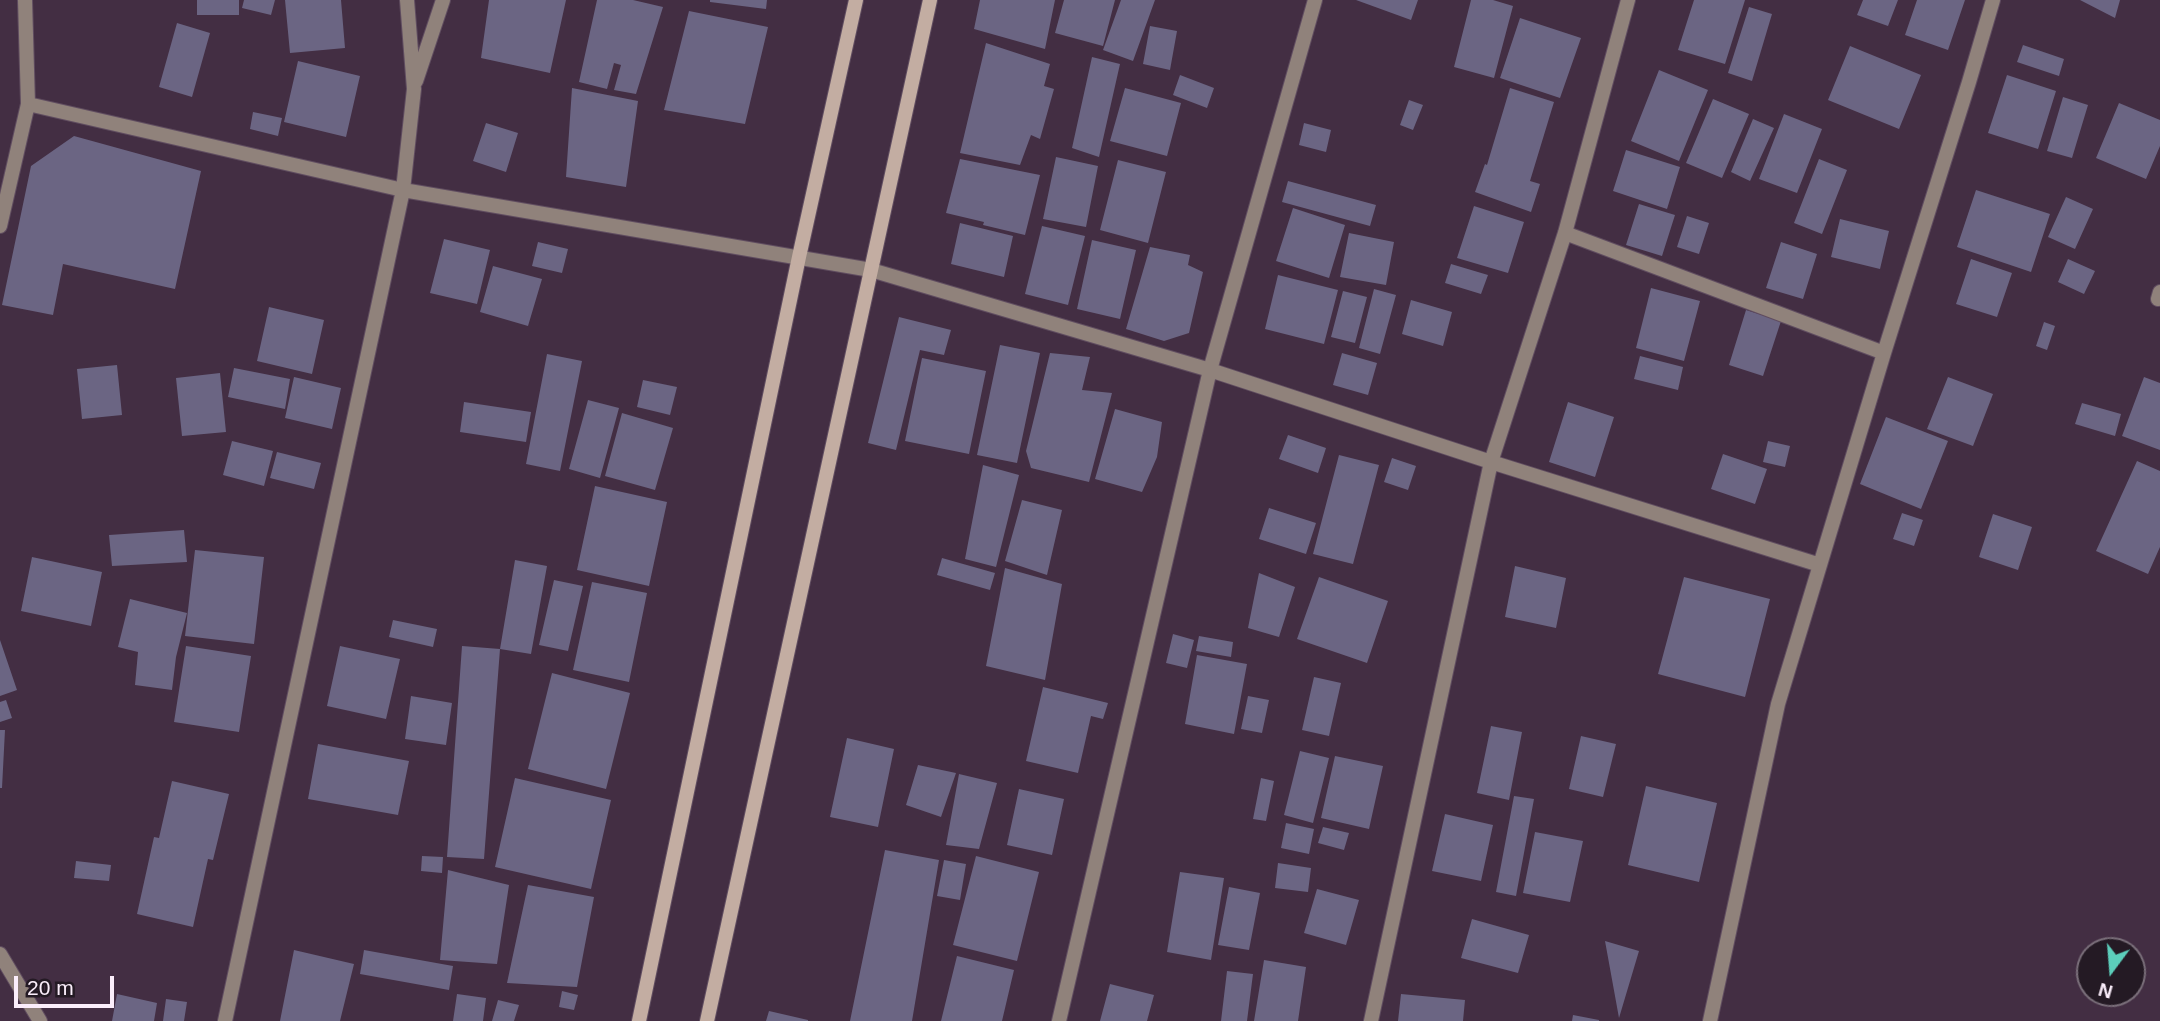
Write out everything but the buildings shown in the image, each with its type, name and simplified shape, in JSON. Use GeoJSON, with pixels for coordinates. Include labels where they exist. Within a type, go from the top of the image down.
{"type":"FeatureCollection","features":[{"type":"Feature","properties":{"kind":"main road"},"geometry":{"type":"LineString","coordinates":[[639,1021],[799,257],[856,0]]}},
{"type":"Feature","properties":{"kind":"main road"},"geometry":{"type":"LineString","coordinates":[[707,1021],[930,0]]}},
{"type":"Feature","properties":{"kind":"street"},"geometry":{"type":"LineString","coordinates":[[0,226],[28,104],[25,0]]}},
{"type":"Feature","properties":{"kind":"street"},"geometry":{"type":"LineString","coordinates":[[225,1021],[403,190],[414,89],[407,0]]}},
{"type":"Feature","properties":{"kind":"street"},"geometry":{"type":"LineString","coordinates":[[414,89],[443,0]]}},
{"type":"Feature","properties":{"kind":"street"},"geometry":{"type":"LineString","coordinates":[[1059,1021],[1210,370],[1315,0]]}},
{"type":"Feature","properties":{"kind":"street"},"geometry":{"type":"LineString","coordinates":[[1371,1021],[1491,462],[1564,233],[1628,0]]}},
{"type":"Feature","properties":{"kind":"street"},"geometry":{"type":"LineString","coordinates":[[1710,1021],[1778,704],[1993,0]]}},
{"type":"Feature","properties":{"kind":"street"},"geometry":{"type":"LineString","coordinates":[[28,104],[403,190],[871,270],[1210,370],[1820,565]]}},
{"type":"Feature","properties":{"kind":"street"},"geometry":{"type":"LineString","coordinates":[[1564,233],[1884,353]]}},
{"type":"Feature","properties":{"kind":"street"},"geometry":{"type":"LineString","coordinates":[[0,954],[40,1021]]}}]}
